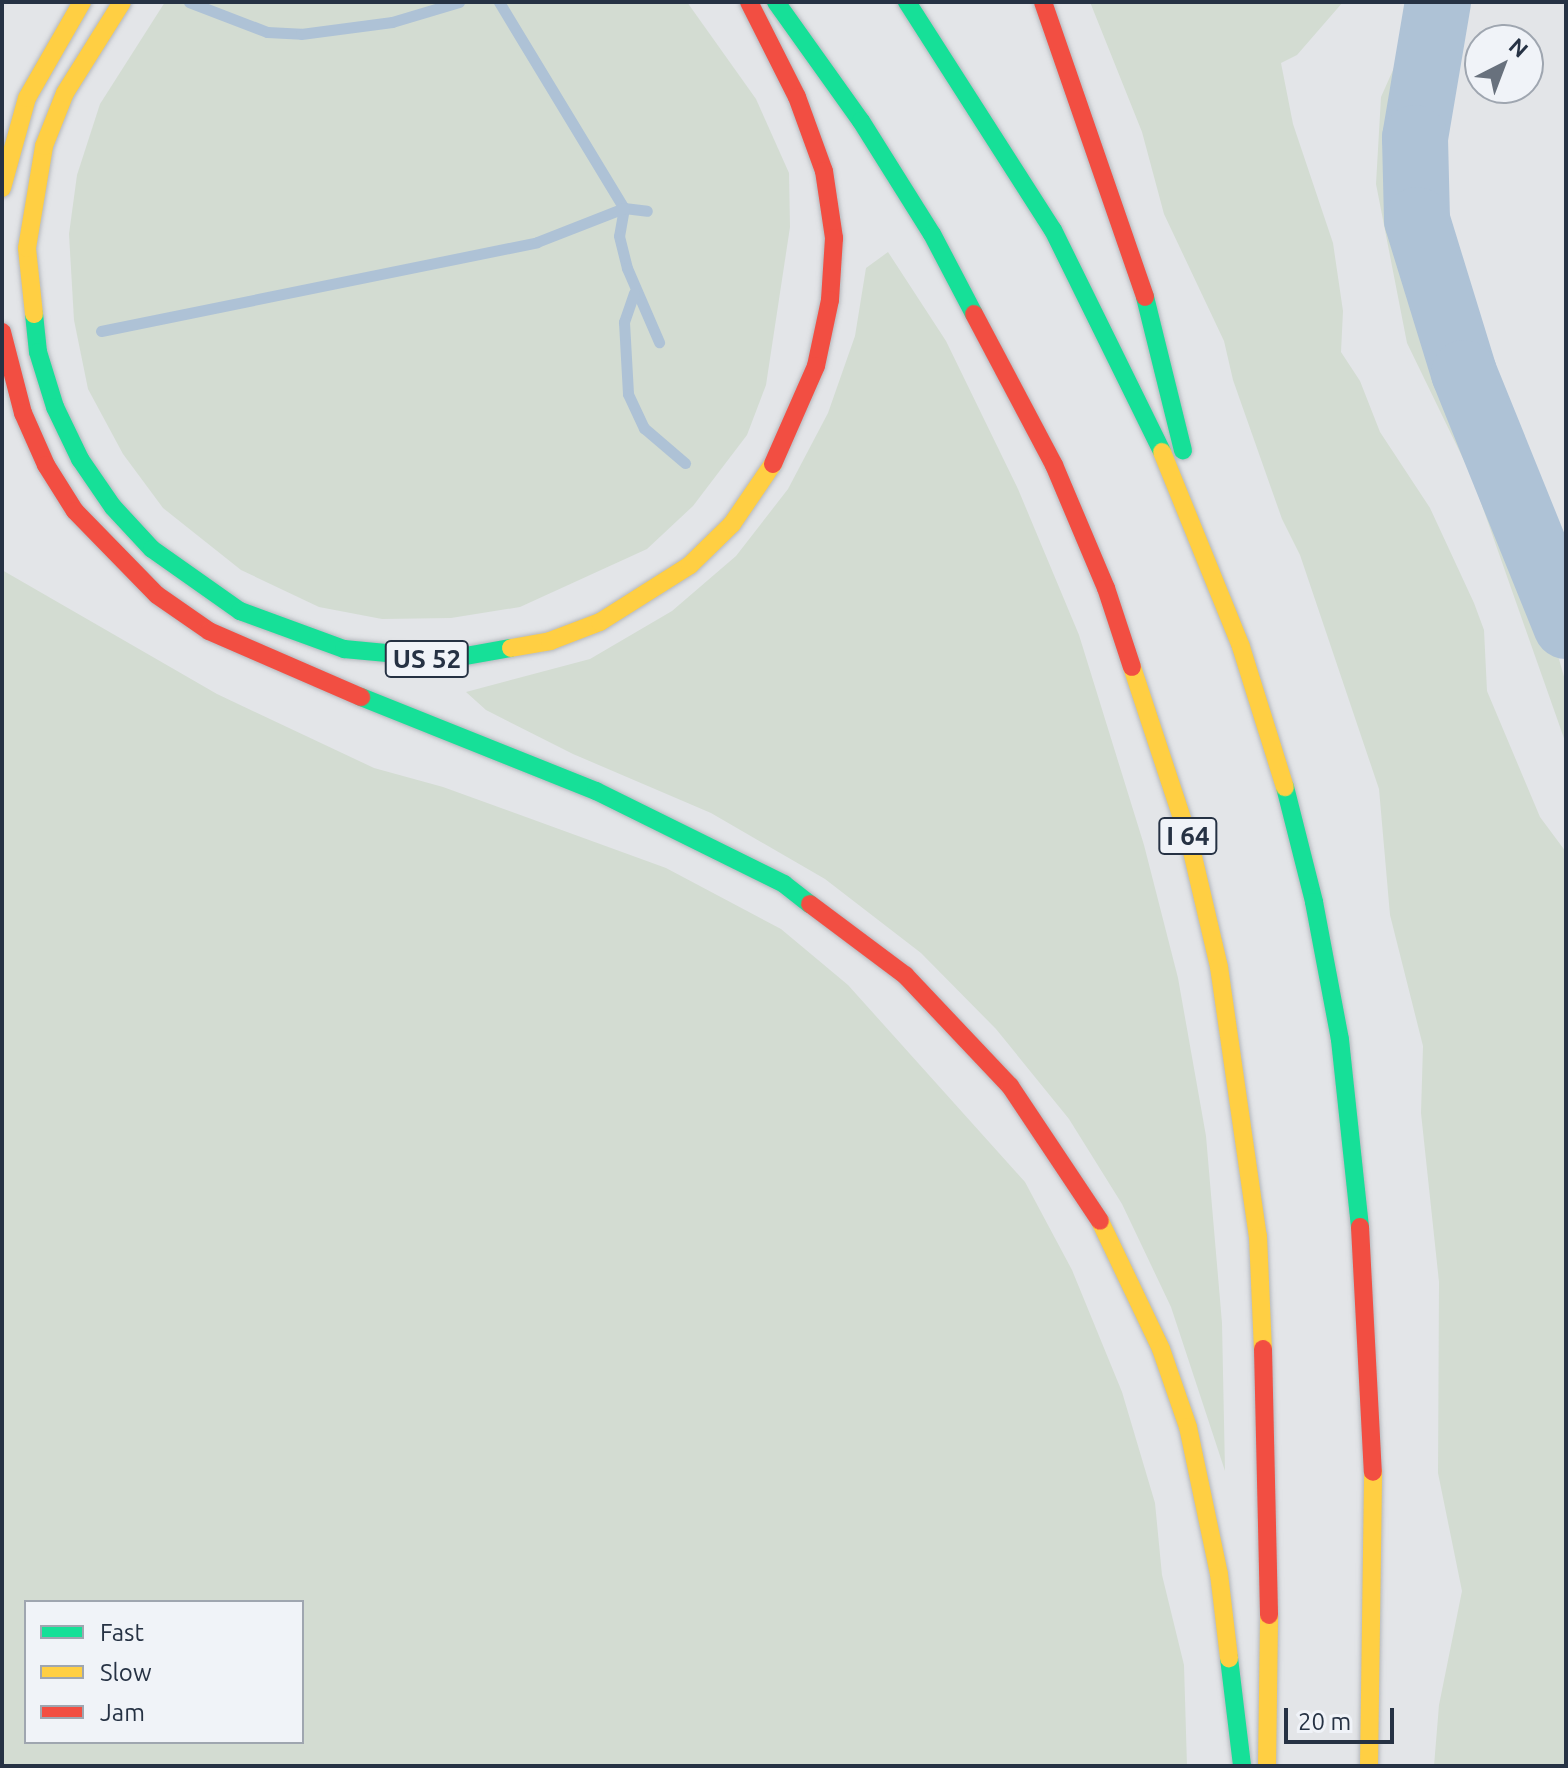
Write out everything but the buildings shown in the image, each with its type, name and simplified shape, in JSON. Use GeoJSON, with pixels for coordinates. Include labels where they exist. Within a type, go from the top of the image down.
{"type":"FeatureCollection","features":[{"type":"Feature","properties":{"kind":"highway"},"geometry":{"type":"LineString","coordinates":[[2,188],[27,98],[82,2]]}},
{"type":"Feature","properties":{"kind":"highway","name":"US 52"},"geometry":{"type":"LineString","coordinates":[[122,2],[93,43],[60,106],[36,184],[27,248],[38,352],[55,407],[80,459],[113,507],[152,549],[240,611],[344,649],[449,659],[550,641],[600,622],[659,587],[732,524],[767,475],[795,422],[816,366],[830,300],[834,238],[824,171],[802,112],[749,2]]}},
{"type":"Feature","properties":{"kind":"highway","name":"I 64"},"geometry":{"type":"LineString","coordinates":[[776,2],[861,121],[932,234],[1048,451],[1106,588],[1189,839],[1219,967],[1258,1236],[1270,1499],[1267,1766]]}},
{"type":"Feature","properties":{"kind":"highway"},"geometry":{"type":"LineString","coordinates":[[907,2],[1053,230],[1142,403],[1197,531],[1280,769],[1314,902],[1340,1040],[1357,1176],[1374,1439],[1369,1766]]}},
{"type":"Feature","properties":{"kind":"highway"},"geometry":{"type":"LineString","coordinates":[[1043,2],[1148,304],[1180,428],[1197,531]]}},
{"type":"Feature","properties":{"kind":"highway"},"geometry":{"type":"LineString","coordinates":[[2,332],[23,413],[46,465],[75,511],[157,595],[209,631],[265,659],[596,791],[784,884],[905,975],[990,1063],[1057,1149],[1094,1209],[1161,1349],[1188,1427],[1219,1574],[1242,1766]]}},
{"type":"Feature","properties":{"kind":"shaded area"},"geometry":{"type":"Polygon","coordinates":[[[165,2],[687,2],[756,99],[789,173],[790,227],[766,385],[747,435],[693,506],[647,549],[520,607],[451,618],[382,619],[319,607],[241,570],[163,508],[123,454],[88,389],[74,320],[69,234],[77,175],[100,104],[165,2]]]}},
{"type":"Feature","properties":{"kind":"shaded area"},"geometry":{"type":"Polygon","coordinates":[[[1090,2],[1343,2],[1297,55],[1281,63],[1293,124],[1333,243],[1343,311],[1341,352],[1360,381],[1380,432],[1430,508],[1474,603],[1484,630],[1487,691],[1540,817],[1566,852],[1566,1766],[1434,1766],[1439,1705],[1462,1591],[1438,1473],[1439,1282],[1421,1113],[1423,1046],[1390,915],[1379,789],[1300,555],[1282,519],[1233,380],[1224,341],[1164,214],[1142,132],[1090,2]]]}},
{"type":"Feature","properties":{"kind":"shaded area"},"geometry":{"type":"Polygon","coordinates":[[[1397,61],[1410,66],[1399,137],[1406,240],[1496,518],[1550,627],[1566,684],[1566,744],[1472,477],[1407,343],[1376,184],[1381,97],[1397,61]]]}},
{"type":"Feature","properties":{"kind":"shaded area"},"geometry":{"type":"Polygon","coordinates":[[[888,252],[946,341],[1018,489],[1079,635],[1144,845],[1178,978],[1206,1136],[1222,1323],[1225,1471],[1171,1307],[1122,1204],[1069,1119],[996,1029],[921,953],[825,879],[711,813],[573,754],[486,710],[466,692],[590,659],[672,611],[736,556],[788,489],[828,413],[855,336],[866,268],[888,252]]]}},
{"type":"Feature","properties":{"kind":"shaded area"},"geometry":{"type":"Polygon","coordinates":[[[2,570],[217,694],[374,768],[443,787],[666,868],[781,929],[848,985],[1025,1182],[1072,1270],[1122,1392],[1155,1503],[1162,1575],[1184,1665],[1187,1766],[2,1766],[2,570]]]}},
{"type":"Feature","properties":{"kind":"waterway"},"geometry":{"type":"LineString","coordinates":[[189,2],[267,32],[301,34],[392,22],[459,2]]}},
{"type":"Feature","properties":{"kind":"waterway"},"geometry":{"type":"LineString","coordinates":[[499,2],[624,208],[647,211]]}},
{"type":"Feature","properties":{"kind":"waterway"},"geometry":{"type":"LineString","coordinates":[[1438,2],[1415,138],[1417,220],[1464,373],[1566,626]]}},
{"type":"Feature","properties":{"kind":"waterway"},"geometry":{"type":"LineString","coordinates":[[624,208],[619,236],[627,268],[659,342]]}},
{"type":"Feature","properties":{"kind":"waterway"},"geometry":{"type":"LineString","coordinates":[[101,331],[537,242],[624,208]]}},
{"type":"Feature","properties":{"kind":"waterway"},"geometry":{"type":"LineString","coordinates":[[634,293],[624,322],[628,394],[644,428],[685,463]]}},
{"type":"Feature","properties":{"kind":"traffic: fast"},"geometry":{"type":"LineString","coordinates":[[776,2],[861,121],[932,234],[974,314]]}},
{"type":"Feature","properties":{"kind":"traffic: fast"},"geometry":{"type":"LineString","coordinates":[[907,2],[1053,230],[1162,452]]}},
{"type":"Feature","properties":{"kind":"traffic: fast"},"geometry":{"type":"LineString","coordinates":[[1145,297],[1183,450]]}},
{"type":"Feature","properties":{"kind":"traffic: fast"},"geometry":{"type":"LineString","coordinates":[[34,314],[38,352],[55,407],[80,459],[113,507],[152,549],[240,611],[344,649],[449,659],[511,648]]}},
{"type":"Feature","properties":{"kind":"traffic: fast"},"geometry":{"type":"LineString","coordinates":[[361,697],[596,791],[784,884],[810,904]]}},
{"type":"Feature","properties":{"kind":"traffic: fast"},"geometry":{"type":"LineString","coordinates":[[1285,787],[1314,902],[1340,1040],[1360,1227]]}},
{"type":"Feature","properties":{"kind":"traffic: fast"},"geometry":{"type":"LineString","coordinates":[[1229,1658],[1242,1766]]}},
{"type":"Feature","properties":{"kind":"traffic: slow"},"geometry":{"type":"LineString","coordinates":[[2,188],[27,98],[82,2]]}},
{"type":"Feature","properties":{"kind":"traffic: slow"},"geometry":{"type":"LineString","coordinates":[[34,314],[27,248],[44,146],[65,93],[122,2]]}},
{"type":"Feature","properties":{"kind":"traffic: slow"},"geometry":{"type":"LineString","coordinates":[[1162,452],[1241,647],[1285,787]]}},
{"type":"Feature","properties":{"kind":"traffic: slow"},"geometry":{"type":"LineString","coordinates":[[511,648],[550,641],[600,622],[690,565],[732,524],[773,464]]}},
{"type":"Feature","properties":{"kind":"traffic: slow"},"geometry":{"type":"LineString","coordinates":[[1132,667],[1189,839],[1219,967],[1258,1236],[1263,1349]]}},
{"type":"Feature","properties":{"kind":"traffic: slow"},"geometry":{"type":"LineString","coordinates":[[1100,1221],[1161,1349],[1188,1427],[1219,1574],[1229,1658]]}},
{"type":"Feature","properties":{"kind":"traffic: slow"},"geometry":{"type":"LineString","coordinates":[[1369,1766],[1373,1472]]}},
{"type":"Feature","properties":{"kind":"traffic: slow"},"geometry":{"type":"LineString","coordinates":[[1267,1766],[1269,1615]]}},
{"type":"Feature","properties":{"kind":"traffic: jam"},"geometry":{"type":"LineString","coordinates":[[749,2],[797,97],[824,171],[834,238],[830,300],[816,366],[773,464]]}},
{"type":"Feature","properties":{"kind":"traffic: jam"},"geometry":{"type":"LineString","coordinates":[[1043,2],[1145,297]]}},
{"type":"Feature","properties":{"kind":"traffic: jam"},"geometry":{"type":"LineString","coordinates":[[974,314],[1054,465],[1106,588],[1132,667]]}},
{"type":"Feature","properties":{"kind":"traffic: jam"},"geometry":{"type":"LineString","coordinates":[[2,332],[23,413],[46,465],[75,511],[157,595],[209,631],[361,697]]}},
{"type":"Feature","properties":{"kind":"traffic: jam"},"geometry":{"type":"LineString","coordinates":[[810,904],[905,975],[1010,1086],[1100,1221]]}},
{"type":"Feature","properties":{"kind":"traffic: jam"},"geometry":{"type":"LineString","coordinates":[[1360,1227],[1373,1472]]}},
{"type":"Feature","properties":{"kind":"traffic: jam"},"geometry":{"type":"LineString","coordinates":[[1263,1349],[1269,1615]]}}]}
